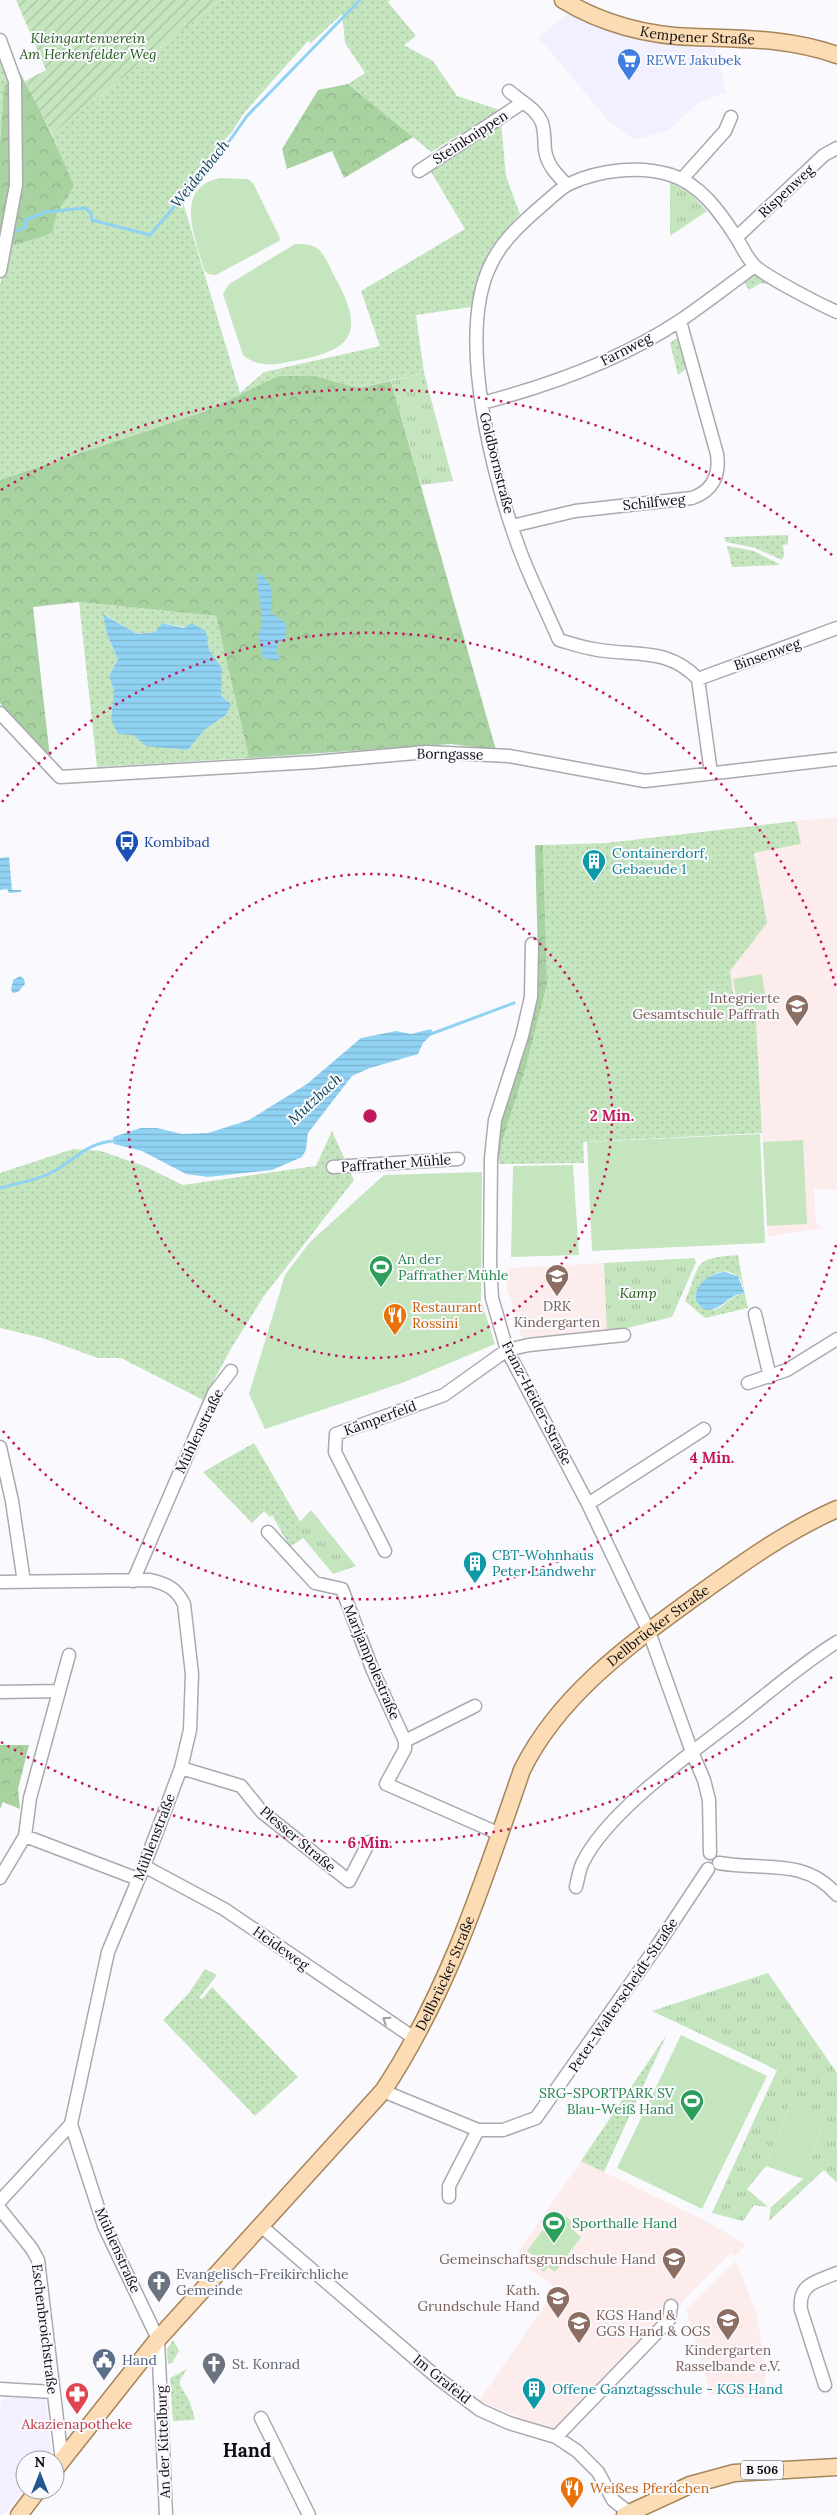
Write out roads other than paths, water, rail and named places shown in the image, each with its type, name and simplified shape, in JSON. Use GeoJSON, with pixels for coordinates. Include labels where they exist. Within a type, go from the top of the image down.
{"type":"FeatureCollection","features":[{"type":"Feature","properties":{"kind":"main road","name":"Kempener Straße"},"geometry":{"type":"LineString","coordinates":[[563,0],[607,22],[642,30],[694,37],[790,41],[837,55]]}},
{"type":"Feature","properties":{"kind":"main road","name":"Dellbrücker Straße"},"geometry":{"type":"LineString","coordinates":[[65,2456],[158,2339],[383,2091],[439,1990],[461,1939],[522,1770],[531,1752],[554,1718],[596,1675],[649,1632],[768,1544],[802,1525],[837,1509]]}},
{"type":"Feature","properties":{"kind":"main road","name":"B 506"},"geometry":{"type":"LineString","coordinates":[[629,2514],[690,2485],[734,2473],[837,2467]]}},
{"type":"Feature","properties":{"kind":"main road"},"geometry":{"type":"LineString","coordinates":[[19,2515],[30,2500]]}},
{"type":"Feature","properties":{"kind":"street"},"geometry":{"type":"LineString","coordinates":[[0,40],[15,81],[16,185],[0,271]]}},
{"type":"Feature","properties":{"kind":"street","name":"Steinknippen"},"geometry":{"type":"LineString","coordinates":[[509,91],[522,103],[535,111],[542,122],[545,151],[549,163],[556,175],[567,185]]}},
{"type":"Feature","properties":{"kind":"street","name":"Steinknippen"},"geometry":{"type":"LineString","coordinates":[[419,171],[522,103]]}},
{"type":"Feature","properties":{"kind":"street"},"geometry":{"type":"LineString","coordinates":[[682,179],[725,132],[730,117]]}},
{"type":"Feature","properties":{"kind":"street","name":"Rispenweg"},"geometry":{"type":"LineString","coordinates":[[737,237],[824,155],[837,148]]}},
{"type":"Feature","properties":{"kind":"street","name":"Goldbornstraße"},"geometry":{"type":"LineString","coordinates":[[698,679],[680,663],[668,657],[593,649],[559,640],[522,555],[497,477],[482,403],[476,346],[477,311],[483,284],[491,264],[510,236],[567,185],[612,172],[633,170],[669,174],[682,179],[710,202],[737,237],[755,266],[837,312]]}},
{"type":"Feature","properties":{"kind":"street","name":"Farnweg"},"geometry":{"type":"LineString","coordinates":[[482,403],[538,388],[585,370],[680,321],[755,266]]}},
{"type":"Feature","properties":{"kind":"street","name":"Schilfweg"},"geometry":{"type":"LineString","coordinates":[[512,526],[575,511],[692,498],[708,491],[717,473],[717,454],[680,321]]}},
{"type":"Feature","properties":{"kind":"street","name":"Binsenweg"},"geometry":{"type":"LineString","coordinates":[[698,679],[837,628]]}},
{"type":"Feature","properties":{"kind":"street"},"geometry":{"type":"LineString","coordinates":[[698,679],[711,773]]}},
{"type":"Feature","properties":{"kind":"street","name":"Borngasse"},"geometry":{"type":"LineString","coordinates":[[0,714],[60,777],[298,763],[427,752],[509,756],[645,781],[837,759]]}},
{"type":"Feature","properties":{"kind":"street","name":"Franz-Heider-Straße"},"geometry":{"type":"LineString","coordinates":[[532,944],[531,997],[522,1036],[495,1120],[490,1164],[492,1298],[507,1350],[588,1504],[649,1632]]}},
{"type":"Feature","properties":{"kind":"street","name":"Paffrather Mühle"},"geometry":{"type":"LineString","coordinates":[[333,1167],[458,1159]]}},
{"type":"Feature","properties":{"kind":"street"},"geometry":{"type":"LineString","coordinates":[[755,1314],[770,1377]]}},
{"type":"Feature","properties":{"kind":"street"},"geometry":{"type":"LineString","coordinates":[[507,1350],[529,1345],[624,1334]]}},
{"type":"Feature","properties":{"kind":"street"},"geometry":{"type":"LineString","coordinates":[[748,1383],[787,1370],[837,1339]]}},
{"type":"Feature","properties":{"kind":"street","name":"Kämperfeld"},"geometry":{"type":"LineString","coordinates":[[385,1551],[335,1452],[336,1434],[444,1395],[507,1350]]}},
{"type":"Feature","properties":{"kind":"street","name":"Mühlenstraße"},"geometry":{"type":"LineString","coordinates":[[158,2339],[104,2226],[71,2124],[108,1952],[144,1866],[181,1768],[190,1730],[192,1674],[184,1604],[179,1594],[168,1585],[150,1580],[133,1581],[214,1393],[231,1371]]}},
{"type":"Feature","properties":{"kind":"street"},"geometry":{"type":"LineString","coordinates":[[588,1504],[704,1429]]}},
{"type":"Feature","properties":{"kind":"street"},"geometry":{"type":"LineString","coordinates":[[0,1447],[12,1501],[24,1582]]}},
{"type":"Feature","properties":{"kind":"street","name":"Marijampolestraße"},"geometry":{"type":"LineString","coordinates":[[268,1532],[315,1583],[342,1589],[373,1671],[405,1741]]}},
{"type":"Feature","properties":{"kind":"street"},"geometry":{"type":"LineString","coordinates":[[0,1582],[133,1581]]}},
{"type":"Feature","properties":{"kind":"street","name":"Peter-Walterscheidt-Straße"},"geometry":{"type":"LineString","coordinates":[[383,2091],[478,2130],[504,2130],[520,2126],[536,2118],[543,2112],[714,1866],[703,1860],[705,1855],[710,1853],[709,1800],[704,1780],[649,1632]]}},
{"type":"Feature","properties":{"kind":"street"},"geometry":{"type":"LineString","coordinates":[[576,1886],[581,1865],[614,1820],[692,1752],[837,1642]]}},
{"type":"Feature","properties":{"kind":"street"},"geometry":{"type":"LineString","coordinates":[[0,1878],[25,1836],[30,1798],[69,1655]]}},
{"type":"Feature","properties":{"kind":"street"},"geometry":{"type":"LineString","coordinates":[[0,1692],[60,1691]]}},
{"type":"Feature","properties":{"kind":"street"},"geometry":{"type":"LineString","coordinates":[[475,1706],[405,1741],[405,1749],[386,1784],[500,1834]]}},
{"type":"Feature","properties":{"kind":"street","name":"Plesser Straße"},"geometry":{"type":"LineString","coordinates":[[181,1768],[241,1786],[262,1812],[349,1882],[369,1842]]}},
{"type":"Feature","properties":{"kind":"street"},"geometry":{"type":"LineString","coordinates":[[25,1836],[138,1879]]}},
{"type":"Feature","properties":{"kind":"street","name":"Heideweg"},"geometry":{"type":"LineString","coordinates":[[144,1866],[224,1909],[414,2038]]}},
{"type":"Feature","properties":{"kind":"street"},"geometry":{"type":"LineString","coordinates":[[714,1866],[800,1870],[821,1880],[837,1895]]}},
{"type":"Feature","properties":{"kind":"street"},"geometry":{"type":"LineString","coordinates":[[0,2201],[71,2124]]}},
{"type":"Feature","properties":{"kind":"street"},"geometry":{"type":"LineString","coordinates":[[450,2197],[449,2186],[478,2130]]}},
{"type":"Feature","properties":{"kind":"street","name":"Eschenbroichstraße"},"geometry":{"type":"LineString","coordinates":[[0,2209],[32,2249],[38,2260],[53,2392],[57,2450]]}},
{"type":"Feature","properties":{"kind":"street","name":"Im Grafeld"},"geometry":{"type":"LineString","coordinates":[[260,2226],[439,2378],[480,2410],[509,2423],[556,2438],[576,2451],[598,2472],[613,2500],[629,2514]]}},
{"type":"Feature","properties":{"kind":"street"},"geometry":{"type":"LineString","coordinates":[[825,2385],[801,2310],[800,2298],[802,2290],[809,2285],[837,2272]]}},
{"type":"Feature","properties":{"kind":"street"},"geometry":{"type":"LineString","coordinates":[[556,2438],[669,2320],[671,2306]]}},
{"type":"Feature","properties":{"kind":"street","name":"An der Kittelburg"},"geometry":{"type":"LineString","coordinates":[[158,2339],[166,2515]]}},
{"type":"Feature","properties":{"kind":"street"},"geometry":{"type":"LineString","coordinates":[[0,2389],[53,2392]]}},
{"type":"Feature","properties":{"kind":"street"},"geometry":{"type":"LineString","coordinates":[[261,2418],[309,2515]]}},
{"type":"Feature","properties":{"kind":"water"},"geometry":{"type":"Polygon","coordinates":[[[258,573],[267,580],[271,590],[270,612],[285,622],[286,625],[285,641],[279,641],[276,651],[280,656],[277,661],[263,658],[258,635],[262,620],[257,580],[258,573]]]}},
{"type":"Feature","properties":{"kind":"water"},"geometry":{"type":"Polygon","coordinates":[[[103,614],[137,634],[155,632],[162,623],[184,628],[191,623],[206,631],[209,650],[222,668],[221,696],[231,704],[226,715],[204,730],[188,750],[146,746],[133,735],[118,734],[111,719],[114,691],[109,676],[118,659],[107,634],[103,614]]]}},
{"type":"Feature","properties":{"kind":"water"},"geometry":{"type":"Polygon","coordinates":[[[9,857],[12,890],[21,890],[21,892],[9,893],[7,889],[0,890],[0,858],[9,857]]]}},
{"type":"Feature","properties":{"kind":"water"},"geometry":{"type":"Polygon","coordinates":[[[20,976],[24,979],[25,984],[18,992],[13,993],[11,990],[13,980],[20,976]]]}},
{"type":"Feature","properties":{"kind":"water"},"geometry":{"type":"Polygon","coordinates":[[[431,1029],[433,1033],[423,1043],[418,1054],[370,1068],[352,1076],[308,1133],[306,1150],[302,1157],[272,1170],[208,1177],[186,1174],[142,1151],[114,1144],[113,1137],[141,1128],[157,1128],[182,1134],[208,1133],[249,1120],[307,1084],[361,1038],[396,1031],[411,1034],[431,1029]]]}},
{"type":"Feature","properties":{"kind":"water"},"geometry":{"type":"Polygon","coordinates":[[[725,1272],[738,1276],[745,1294],[734,1296],[720,1306],[710,1310],[703,1309],[696,1301],[700,1285],[709,1277],[725,1272]]]}},
{"type":"Feature","properties":{"kind":"waterway","name":"Weidenbach"},"geometry":{"type":"LineString","coordinates":[[13,232],[26,227],[25,220],[46,212],[85,208],[91,213],[92,220],[150,235],[223,150],[247,116],[360,0]]}},
{"type":"Feature","properties":{"kind":"waterway","name":"Mutzbach"},"geometry":{"type":"LineString","coordinates":[[431,1034],[514,1003]]}},
{"type":"Feature","properties":{"kind":"waterway","name":"Mutzbach"},"geometry":{"type":"LineString","coordinates":[[0,1188],[43,1176],[56,1170],[90,1147],[115,1141]]}},
{"type":"Feature","properties":{"kind":"place","name":"REWE Jakubek"},"geometry":{"type":"Point","coordinates":[629,81]}},
{"type":"Feature","properties":{"kind":"place","name":"Kombibad"},"geometry":{"type":"Point","coordinates":[127,863]}},
{"type":"Feature","properties":{"kind":"place","name":"Containerdorf, Gebaeude 1"},"geometry":{"type":"Point","coordinates":[594,882]}},
{"type":"Feature","properties":{"kind":"place","name":"Integrierte Gesamtschule Paffrath"},"geometry":{"type":"Point","coordinates":[797,1027]}},
{"type":"Feature","properties":{"kind":"place","name":"An der Paffrather Mühle"},"geometry":{"type":"Point","coordinates":[381,1288]}},
{"type":"Feature","properties":{"kind":"place","name":"DRK Kindergarten"},"geometry":{"type":"Point","coordinates":[557,1297]}},
{"type":"Feature","properties":{"kind":"place","name":"Restaurant Rossini"},"geometry":{"type":"Point","coordinates":[395,1336]}},
{"type":"Feature","properties":{"kind":"place","name":"CBT-Wohnhaus Peter Landwehr"},"geometry":{"type":"Point","coordinates":[475,1584]}},
{"type":"Feature","properties":{"kind":"place","name":"SRG-SPORTPARK SV Blau-Weiß Hand"},"geometry":{"type":"Point","coordinates":[692,2122]}},
{"type":"Feature","properties":{"kind":"place","name":"Sporthalle Hand"},"geometry":{"type":"Point","coordinates":[554,2244]}},
{"type":"Feature","properties":{"kind":"place","name":"Gemeinschaftsgrundschule Hand"},"geometry":{"type":"Point","coordinates":[674,2280]}},
{"type":"Feature","properties":{"kind":"place","name":"Evangelisch-Freikirchliche Gemeinde"},"geometry":{"type":"Point","coordinates":[159,2303]}},
{"type":"Feature","properties":{"kind":"place","name":"Kath. Grundschule Hand"},"geometry":{"type":"Point","coordinates":[558,2319]}},
{"type":"Feature","properties":{"kind":"place","name":"Kindergarten Rasselbande e.V."},"geometry":{"type":"Point","coordinates":[728,2341]}},
{"type":"Feature","properties":{"kind":"place","name":"KGS Hand & GGS Hand & OGS"},"geometry":{"type":"Point","coordinates":[579,2344]}},
{"type":"Feature","properties":{"kind":"place","name":"Hand"},"geometry":{"type":"Point","coordinates":[104,2381]}},
{"type":"Feature","properties":{"kind":"place","name":"St. Konrad"},"geometry":{"type":"Point","coordinates":[214,2385]}},
{"type":"Feature","properties":{"kind":"place","name":"Offene Ganztagsschule - KGS Hand"},"geometry":{"type":"Point","coordinates":[534,2410]}},
{"type":"Feature","properties":{"kind":"place","name":"Akazienapotheke"},"geometry":{"type":"Point","coordinates":[77,2415]}},
{"type":"Feature","properties":{"kind":"place","name":"Weißes Pferdchen"},"geometry":{"type":"Point","coordinates":[572,2509]}},
{"type":"Feature","properties":{"kind":"district","name":"Hand"},"geometry":{"type":"Point","coordinates":[247,2450]}},
{"type":"Feature","properties":{"kind":"park label","name":"Kleingartenverein Am Herkenfelder Weg"},"geometry":{"type":"Point","coordinates":[88,46]}},
{"type":"Feature","properties":{"kind":"park label","name":"Kamp"},"geometry":{"type":"Point","coordinates":[638,1293]}}]}
